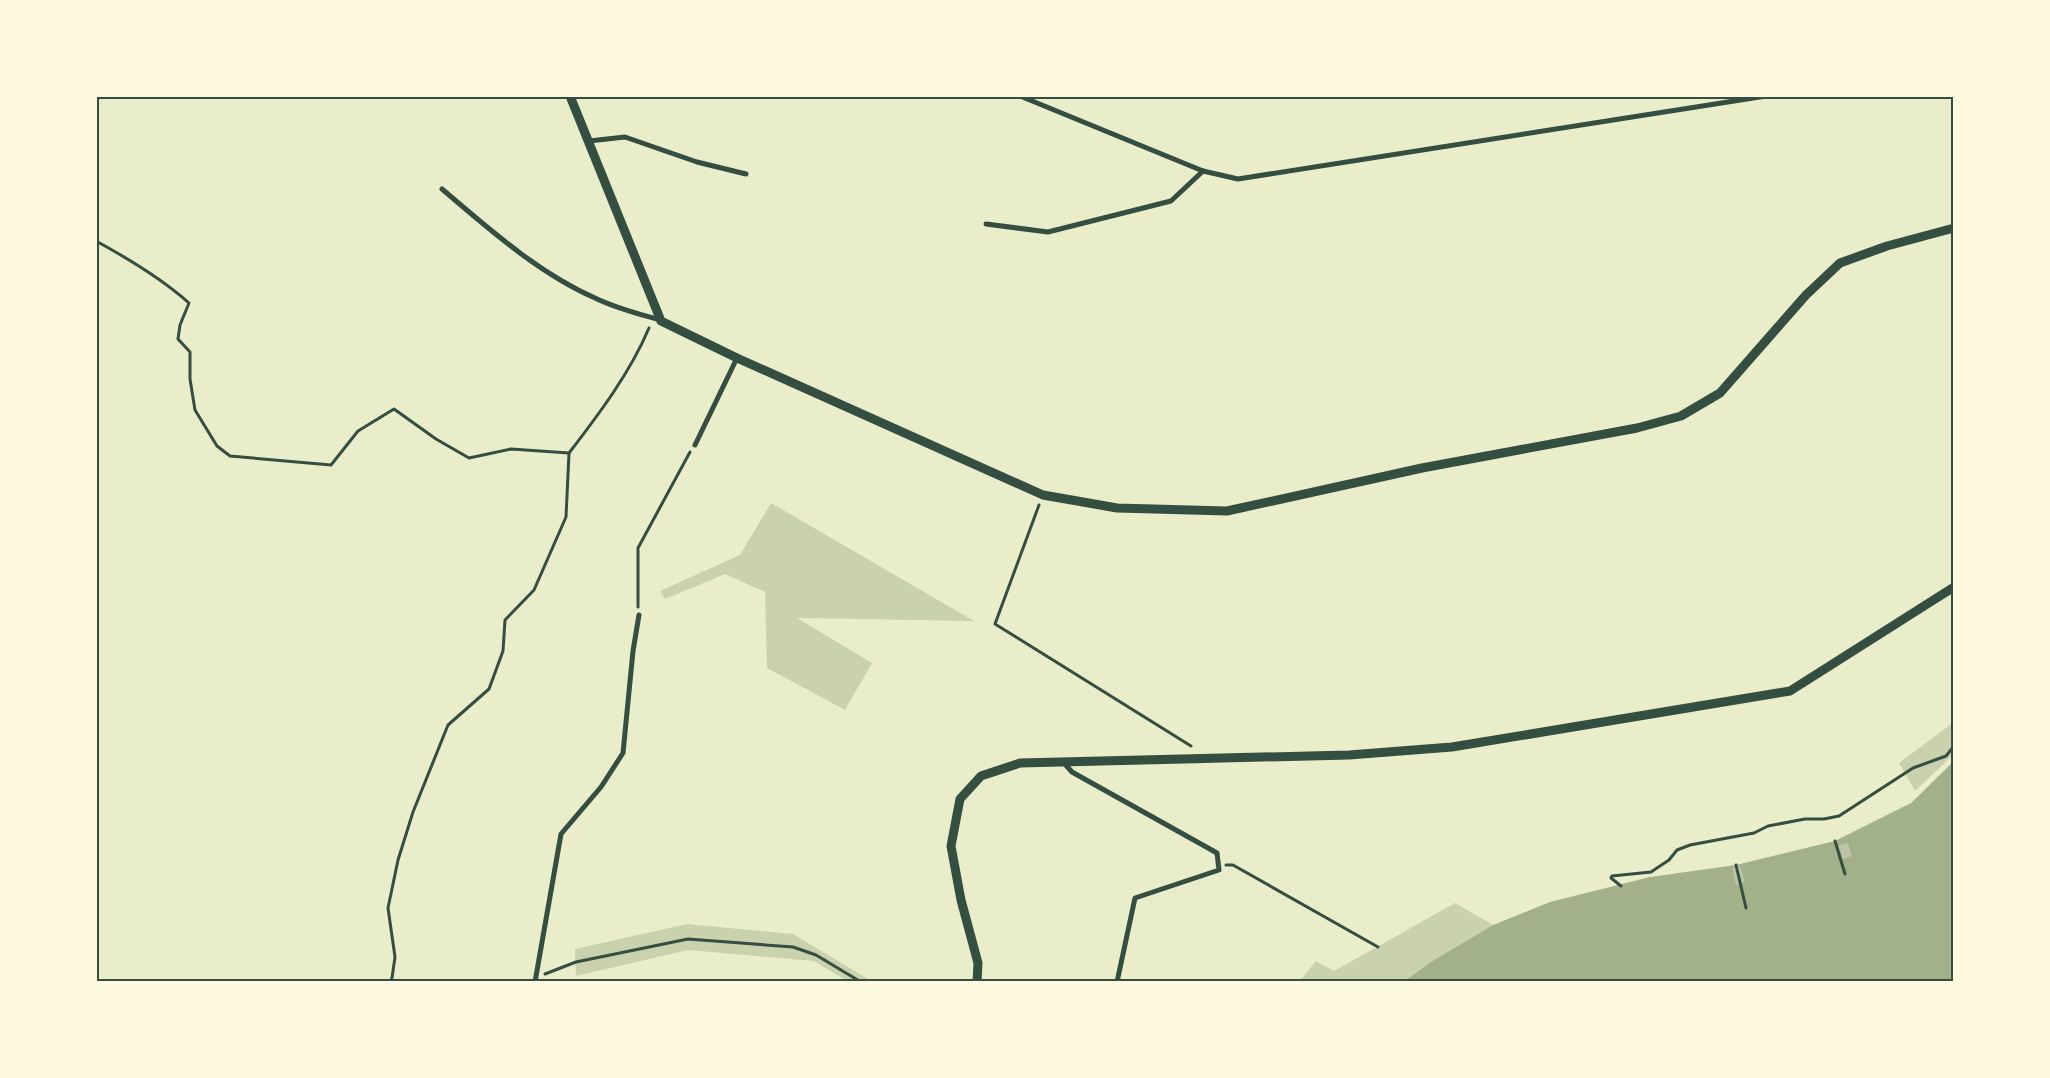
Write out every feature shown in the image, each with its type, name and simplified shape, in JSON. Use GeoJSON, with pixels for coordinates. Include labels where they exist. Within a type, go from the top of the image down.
{"type":"FeatureCollection","features":[{"type":"Feature","properties":{"kind":"street"},"geometry":{"type":"LineString","coordinates":[[570,96],[657,319]]}},
{"type":"Feature","properties":{"kind":"street"},"geometry":{"type":"LineString","coordinates":[[1020,96],[1203,170],[1238,179],[1766,96]]}},
{"type":"Feature","properties":{"kind":"street"},"geometry":{"type":"LineString","coordinates":[[589,141],[624,137],[696,162],[746,174]]}},
{"type":"Feature","properties":{"kind":"street"},"geometry":{"type":"LineString","coordinates":[[986,224],[1048,232],[1171,201],[1203,170]]}},
{"type":"Feature","properties":{"kind":"street"},"geometry":{"type":"LineString","coordinates":[[442,189],[508,245],[551,274],[595,298],[657,319],[737,358],[1043,495],[1117,508],[1227,511],[1422,468],[1637,428],[1681,416],[1720,393],[1806,295],[1840,263],[1887,246],[1954,228]]}},
{"type":"Feature","properties":{"kind":"street"},"geometry":{"type":"LineString","coordinates":[[695,445],[737,358]]}},
{"type":"Feature","properties":{"kind":"street"},"geometry":{"type":"LineString","coordinates":[[977,982],[978,963],[961,900],[951,846],[960,799],[981,776],[1020,763],[1349,755],[1452,747],[1790,691],[1954,587]]}},
{"type":"Feature","properties":{"kind":"street"},"geometry":{"type":"LineString","coordinates":[[535,980],[561,834],[600,787],[623,753],[633,651],[639,615]]}},
{"type":"Feature","properties":{"kind":"street"},"geometry":{"type":"LineString","coordinates":[[1062,761],[1072,772],[1217,853],[1219,870],[1135,898],[1117,982]]}},
{"type":"Feature","properties":{"kind":"path"},"geometry":{"type":"LineString","coordinates":[[96,241],[134,261],[172,288],[189,303],[180,325],[178,339],[190,352],[190,379],[195,410],[217,446],[230,456],[331,465],[358,431],[394,409],[436,439],[469,458],[511,449],[569,453]]}},
{"type":"Feature","properties":{"kind":"path"},"geometry":{"type":"LineString","coordinates":[[390,982],[395,957],[388,908],[398,860],[413,812],[448,724],[489,689],[503,651],[505,620],[534,590],[566,517],[569,453],[598,416],[657,319]]}},
{"type":"Feature","properties":{"kind":"path"},"geometry":{"type":"LineString","coordinates":[[639,615],[637,582],[638,548],[695,445]]}},
{"type":"Feature","properties":{"kind":"path"},"geometry":{"type":"LineString","coordinates":[[1043,495],[994,624],[1211,759]]}},
{"type":"Feature","properties":{"kind":"path"},"geometry":{"type":"LineString","coordinates":[[1622,886],[1611,878],[1612,876],[1652,872],[1669,860],[1677,850],[1690,845],[1754,833],[1768,826],[1805,819],[1824,819],[1839,816],[1913,768],[1946,756],[1954,746]]}},
{"type":"Feature","properties":{"kind":"path"},"geometry":{"type":"LineString","coordinates":[[1835,841],[1845,874]]}},
{"type":"Feature","properties":{"kind":"path"},"geometry":{"type":"LineString","coordinates":[[1218,865],[1233,865],[1378,947]]}},
{"type":"Feature","properties":{"kind":"path"},"geometry":{"type":"LineString","coordinates":[[1736,865],[1746,908]]}},
{"type":"Feature","properties":{"kind":"path"},"geometry":{"type":"LineString","coordinates":[[535,980],[576,962],[688,939],[793,947],[816,955],[861,982]]}},
{"type":"Feature","properties":{"kind":"shaded area"},"geometry":{"type":"Polygon","coordinates":[[[771,503],[974,621],[797,618],[872,663],[845,710],[767,668],[765,592],[725,574],[665,599],[660,591],[740,555],[771,503]]]}},
{"type":"Feature","properties":{"kind":"shaded area"},"geometry":{"type":"Polygon","coordinates":[[[1954,722],[1954,754],[1915,791],[1899,763],[1954,722]]]}},
{"type":"Feature","properties":{"kind":"shaded area"},"geometry":{"type":"Polygon","coordinates":[[[1954,761],[1954,982],[1403,982],[1434,960],[1493,925],[1550,902],[1650,877],[1736,865],[1835,841],[1911,803],[1954,761]]]}},
{"type":"Feature","properties":{"kind":"shaded area"},"geometry":{"type":"Polygon","coordinates":[[[1455,903],[1493,925],[1434,960],[1403,982],[1299,982],[1316,961],[1334,971],[1455,903]]]}},
{"type":"Feature","properties":{"kind":"shaded area"},"geometry":{"type":"Polygon","coordinates":[[[687,924],[793,934],[873,982],[849,982],[814,961],[688,950],[576,976],[575,949],[687,924]]]}},
{"type":"Feature","properties":{"kind":"building"},"geometry":{"type":"Polygon","coordinates":[[[1848,843],[1852,856],[1843,859],[1839,846],[1848,843]]]}},
{"type":"Feature","properties":{"kind":"building"},"geometry":{"type":"Polygon","coordinates":[[[1740,866],[1745,882],[1736,885],[1732,868],[1740,866]]]}}]}
